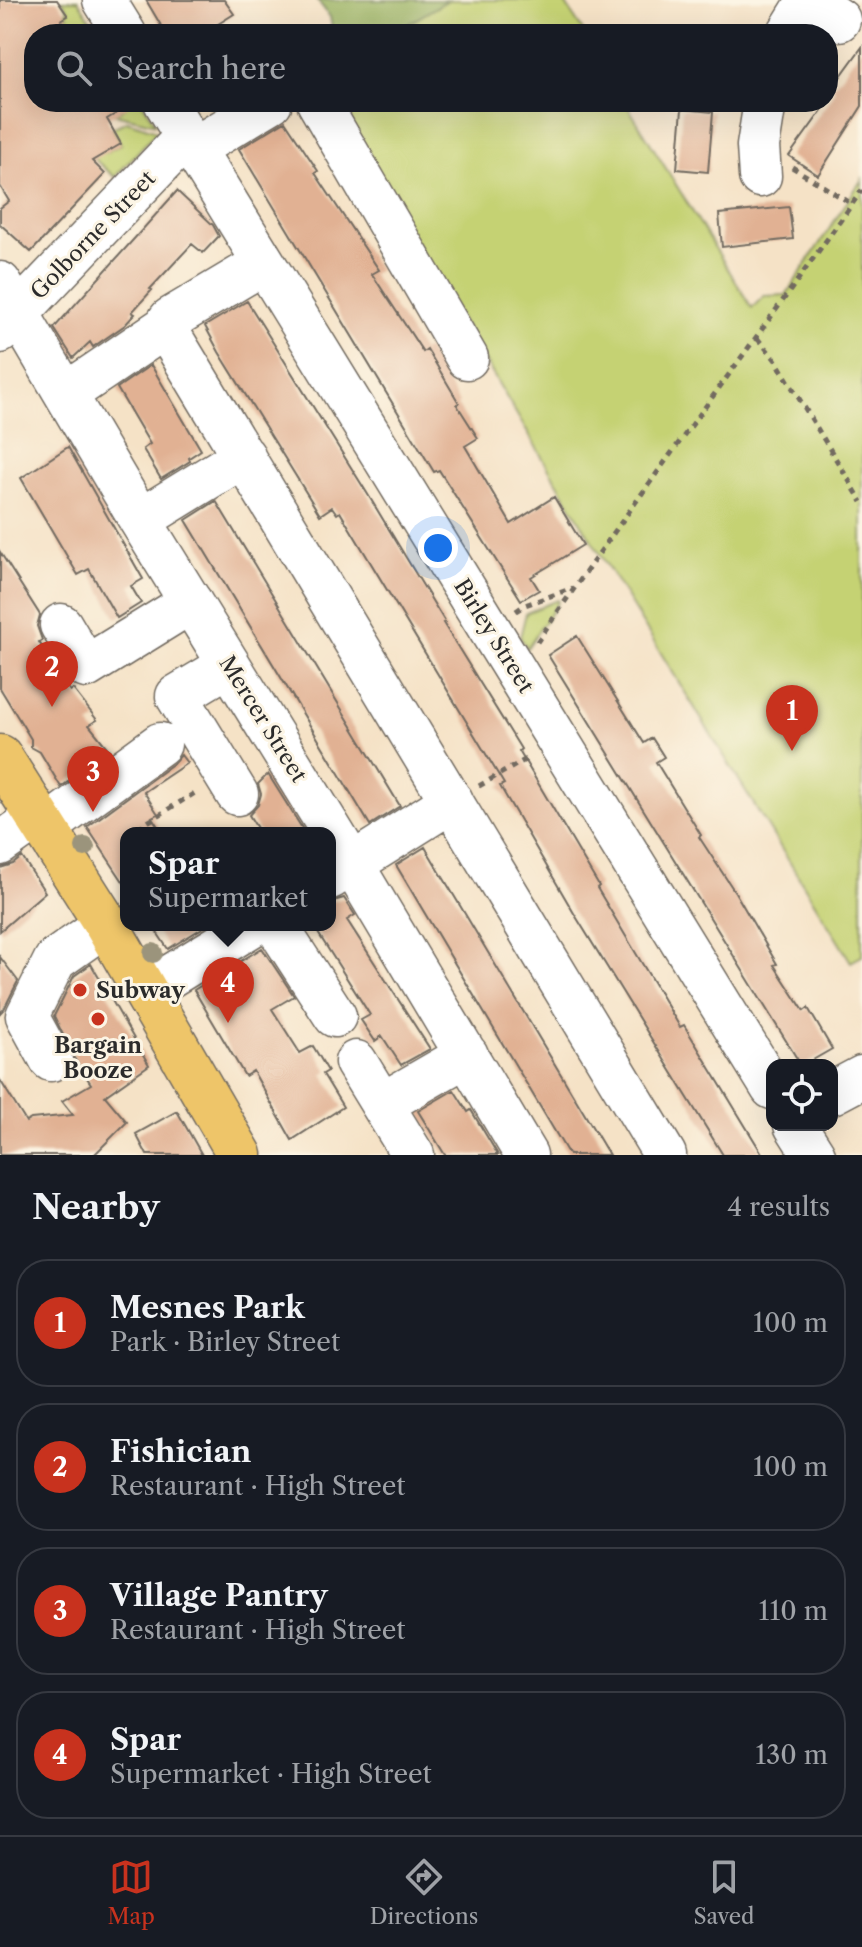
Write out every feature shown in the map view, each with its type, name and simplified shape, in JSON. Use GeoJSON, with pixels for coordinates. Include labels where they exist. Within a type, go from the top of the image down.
{"type":"FeatureCollection","features":[{"type":"Feature","properties":{"kind":"main road"},"geometry":{"type":"LineString","coordinates":[[0,757],[106,924],[240,1155]]}},
{"type":"Feature","properties":{"kind":"street"},"geometry":{"type":"LineString","coordinates":[[104,0],[119,24]]}},
{"type":"Feature","properties":{"kind":"street"},"geometry":{"type":"LineString","coordinates":[[794,24],[809,0],[839,20]]}},
{"type":"Feature","properties":{"kind":"street","name":"Birley Street"},"geometry":{"type":"LineString","coordinates":[[171,112],[766,1078]]}},
{"type":"Feature","properties":{"kind":"street","name":"Golborne Street"},"geometry":{"type":"LineString","coordinates":[[6,310],[190,143],[251,112]]}},
{"type":"Feature","properties":{"kind":"street"},"geometry":{"type":"LineString","coordinates":[[324,112],[467,358]]}},
{"type":"Feature","properties":{"kind":"street"},"geometry":{"type":"LineString","coordinates":[[760,178],[758,146],[763,112]]}},
{"type":"Feature","properties":{"kind":"street"},"geometry":{"type":"LineString","coordinates":[[66,394],[165,327],[170,319],[264,263]]}},
{"type":"Feature","properties":{"kind":"street","name":"Mercer Street"},"geometry":{"type":"LineString","coordinates":[[6,310],[66,394],[229,665],[317,827]]}},
{"type":"Feature","properties":{"kind":"street"},"geometry":{"type":"LineString","coordinates":[[165,327],[665,1155]]}},
{"type":"Feature","properties":{"kind":"street"},"geometry":{"type":"LineString","coordinates":[[140,520],[244,456]]}},
{"type":"Feature","properties":{"kind":"street"},"geometry":{"type":"LineString","coordinates":[[61,625],[86,667],[191,602]]}},
{"type":"Feature","properties":{"kind":"street"},"geometry":{"type":"LineString","coordinates":[[218,792],[177,696],[229,665]]}},
{"type":"Feature","properties":{"kind":"street"},"geometry":{"type":"LineString","coordinates":[[0,844],[42,822],[160,744]]}},
{"type":"Feature","properties":{"kind":"street"},"geometry":{"type":"LineString","coordinates":[[341,871],[452,801]]}},
{"type":"Feature","properties":{"kind":"street","name":"Mercer Street"},"geometry":{"type":"LineString","coordinates":[[341,871],[467,1055],[526,1155]]}},
{"type":"Feature","properties":{"kind":"street"},"geometry":{"type":"LineString","coordinates":[[51,1060],[27,1016],[55,960],[106,924]]}},
{"type":"Feature","properties":{"kind":"street"},"geometry":{"type":"LineString","coordinates":[[146,991],[243,931]]}},
{"type":"Feature","properties":{"kind":"street"},"geometry":{"type":"LineString","coordinates":[[280,931],[335,1016]]}},
{"type":"Feature","properties":{"kind":"street"},"geometry":{"type":"LineString","coordinates":[[382,1104],[467,1055]]}},
{"type":"Feature","properties":{"kind":"street"},"geometry":{"type":"LineString","coordinates":[[356,1062],[413,1155]]}},
{"type":"Feature","properties":{"kind":"street"},"geometry":{"type":"LineString","coordinates":[[838,1090],[862,1077]]}},
{"type":"Feature","properties":{"kind":"street"},"geometry":{"type":"LineString","coordinates":[[799,1131],[814,1155]]}},
{"type":"Feature","properties":{"kind":"path"},"geometry":{"type":"LineString","coordinates":[[760,178],[789,165],[852,204]]}},
{"type":"Feature","properties":{"kind":"path"},"geometry":{"type":"LineString","coordinates":[[535,644],[862,190]]}},
{"type":"Feature","properties":{"kind":"path"},"geometry":{"type":"LineString","coordinates":[[757,338],[775,359],[862,502]]}},
{"type":"Feature","properties":{"kind":"path"},"geometry":{"type":"LineString","coordinates":[[505,619],[525,605],[574,588]]}},
{"type":"Feature","properties":{"kind":"path"},"geometry":{"type":"LineString","coordinates":[[452,801],[558,741]]}},
{"type":"Feature","properties":{"kind":"path"},"geometry":{"type":"LineString","coordinates":[[140,827],[218,792]]}},
{"type":"Feature","properties":{"kind":"green space"},"geometry":{"type":"Polygon","coordinates":[[[62,0],[78,0],[93,24],[64,24],[61,20],[68,16],[62,0]]]}},
{"type":"Feature","properties":{"kind":"green space"},"geometry":{"type":"Polygon","coordinates":[[[317,0],[448,0],[408,24],[331,24],[330,17],[317,0]]]}},
{"type":"Feature","properties":{"kind":"green space"},"geometry":{"type":"Polygon","coordinates":[[[448,0],[563,0],[579,24],[408,24],[448,0]]]}},
{"type":"Feature","properties":{"kind":"green space"},"geometry":{"type":"Polygon","coordinates":[[[148,112],[156,124],[115,114],[148,112]]]}},
{"type":"Feature","properties":{"kind":"green space"},"geometry":{"type":"Polygon","coordinates":[[[337,112],[631,112],[752,308],[764,296],[786,295],[862,179],[862,956],[851,962],[595,546],[337,112]]]}},
{"type":"Feature","properties":{"kind":"green space"},"geometry":{"type":"Polygon","coordinates":[[[127,121],[157,131],[115,177],[79,146],[105,153],[121,144],[112,128],[127,121]]]}},
{"type":"Feature","properties":{"kind":"green space"},"geometry":{"type":"Polygon","coordinates":[[[557,600],[527,648],[520,637],[526,613],[557,600]]]}},
{"type":"Feature","properties":{"kind":"building"},"geometry":{"type":"Polygon","coordinates":[[[0,0],[57,0],[68,16],[61,20],[64,24],[24,24],[24,112],[119,112],[107,119],[121,144],[92,161],[105,174],[31,252],[0,224],[0,208],[9,201],[0,186],[0,0]]]}},
{"type":"Feature","properties":{"kind":"building"},"geometry":{"type":"Polygon","coordinates":[[[146,0],[224,0],[234,14],[218,24],[160,24],[146,0]]]}},
{"type":"Feature","properties":{"kind":"building"},"geometry":{"type":"Polygon","coordinates":[[[862,47],[862,106],[818,175],[789,156],[821,112],[838,112],[838,80],[862,47]]]}},
{"type":"Feature","properties":{"kind":"building"},"geometry":{"type":"Polygon","coordinates":[[[682,112],[713,112],[708,172],[677,169],[682,112]]]}},
{"type":"Feature","properties":{"kind":"building"},"geometry":{"type":"Polygon","coordinates":[[[285,121],[379,270],[372,274],[423,352],[427,349],[459,403],[457,405],[478,438],[465,446],[511,524],[554,497],[583,545],[531,577],[539,590],[521,600],[439,470],[434,472],[239,149],[285,121]]]}},
{"type":"Feature","properties":{"kind":"building"},"geometry":{"type":"Polygon","coordinates":[[[177,191],[213,225],[219,236],[203,253],[192,244],[150,289],[125,325],[93,347],[90,342],[73,358],[54,328],[177,191]]]}},
{"type":"Feature","properties":{"kind":"building"},"geometry":{"type":"Polygon","coordinates":[[[789,207],[793,239],[722,247],[719,214],[789,207]]]}},
{"type":"Feature","properties":{"kind":"building"},"geometry":{"type":"Polygon","coordinates":[[[247,301],[521,749],[519,751],[599,886],[597,888],[680,1027],[684,1025],[763,1155],[723,1155],[575,915],[500,786],[504,784],[340,512],[337,514],[332,507],[320,515],[219,352],[205,326],[247,301]]]}},
{"type":"Feature","properties":{"kind":"building"},"geometry":{"type":"Polygon","coordinates":[[[151,365],[201,450],[189,458],[190,461],[161,479],[143,449],[150,444],[117,388],[151,365]]]}},
{"type":"Feature","properties":{"kind":"building"},"geometry":{"type":"Polygon","coordinates":[[[68,447],[143,579],[131,586],[141,603],[117,618],[89,569],[78,575],[21,478],[68,447]]]}},
{"type":"Feature","properties":{"kind":"building"},"geometry":{"type":"Polygon","coordinates":[[[216,501],[400,806],[370,825],[186,520],[216,501]]]}},
{"type":"Feature","properties":{"kind":"building"},"geometry":{"type":"Polygon","coordinates":[[[0,552],[40,615],[37,626],[42,640],[39,642],[70,691],[73,689],[97,720],[89,725],[110,751],[61,787],[40,752],[31,747],[31,739],[0,688],[0,552]]]}},
{"type":"Feature","properties":{"kind":"building"},"geometry":{"type":"Polygon","coordinates":[[[577,636],[644,743],[652,738],[664,757],[656,762],[701,835],[699,837],[735,892],[777,964],[774,965],[804,1011],[808,1008],[832,1049],[814,1059],[797,1059],[548,655],[577,636]]]}},
{"type":"Feature","properties":{"kind":"building"},"geometry":{"type":"Polygon","coordinates":[[[181,755],[187,763],[144,792],[158,814],[152,817],[158,827],[120,827],[120,877],[87,827],[181,755]]]}},
{"type":"Feature","properties":{"kind":"building"},"geometry":{"type":"Polygon","coordinates":[[[268,774],[301,827],[256,827],[249,815],[258,805],[261,794],[258,784],[268,774]]]}},
{"type":"Feature","properties":{"kind":"building"},"geometry":{"type":"Polygon","coordinates":[[[425,847],[609,1155],[569,1155],[396,865],[425,847]]]}},
{"type":"Feature","properties":{"kind":"building"},"geometry":{"type":"Polygon","coordinates":[[[22,857],[45,892],[0,931],[0,868],[22,857]]]}},
{"type":"Feature","properties":{"kind":"building"},"geometry":{"type":"Polygon","coordinates":[[[344,898],[355,915],[347,920],[430,1049],[401,1065],[382,1036],[375,1041],[361,1020],[370,1015],[317,931],[336,931],[336,900],[344,898]]]}},
{"type":"Feature","properties":{"kind":"building"},"geometry":{"type":"Polygon","coordinates":[[[156,931],[197,931],[168,949],[156,931]]]}},
{"type":"Feature","properties":{"kind":"building"},"geometry":{"type":"Polygon","coordinates":[[[262,948],[294,996],[272,1009],[300,1053],[313,1046],[328,1071],[323,1074],[343,1107],[292,1140],[253,1071],[245,1076],[194,990],[262,948]]]}},
{"type":"Feature","properties":{"kind":"building"},"geometry":{"type":"Polygon","coordinates":[[[0,957],[18,981],[0,1013],[0,957]]]}},
{"type":"Feature","properties":{"kind":"building"},"geometry":{"type":"Polygon","coordinates":[[[91,964],[149,1065],[105,1096],[127,1122],[94,1155],[0,1155],[0,1080],[26,1122],[73,1115],[62,1101],[91,1084],[74,1058],[54,1016],[74,976],[91,964]]]}},
{"type":"Feature","properties":{"kind":"building"},"geometry":{"type":"Polygon","coordinates":[[[454,1090],[468,1112],[471,1110],[498,1155],[445,1155],[418,1111],[454,1090]]]}},
{"type":"Feature","properties":{"kind":"building"},"geometry":{"type":"Polygon","coordinates":[[[177,1111],[202,1155],[147,1155],[136,1134],[177,1111]]]}},
{"type":"Feature","properties":{"kind":"place","name":"Fishician"},"geometry":{"type":"Point","coordinates":[52,707]}},
{"type":"Feature","properties":{"kind":"place","name":"Mesnes Park"},"geometry":{"type":"Point","coordinates":[792,751]}},
{"type":"Feature","properties":{"kind":"place","name":"Village Pantry"},"geometry":{"type":"Point","coordinates":[93,812]}},
{"type":"Feature","properties":{"kind":"place","name":"Subway"},"geometry":{"type":"Point","coordinates":[80,990]}},
{"type":"Feature","properties":{"kind":"place","name":"Bargain Booze"},"geometry":{"type":"Point","coordinates":[98,1019]}},
{"type":"Feature","properties":{"kind":"place","name":"Spar"},"geometry":{"type":"Point","coordinates":[228,1023]}}]}
